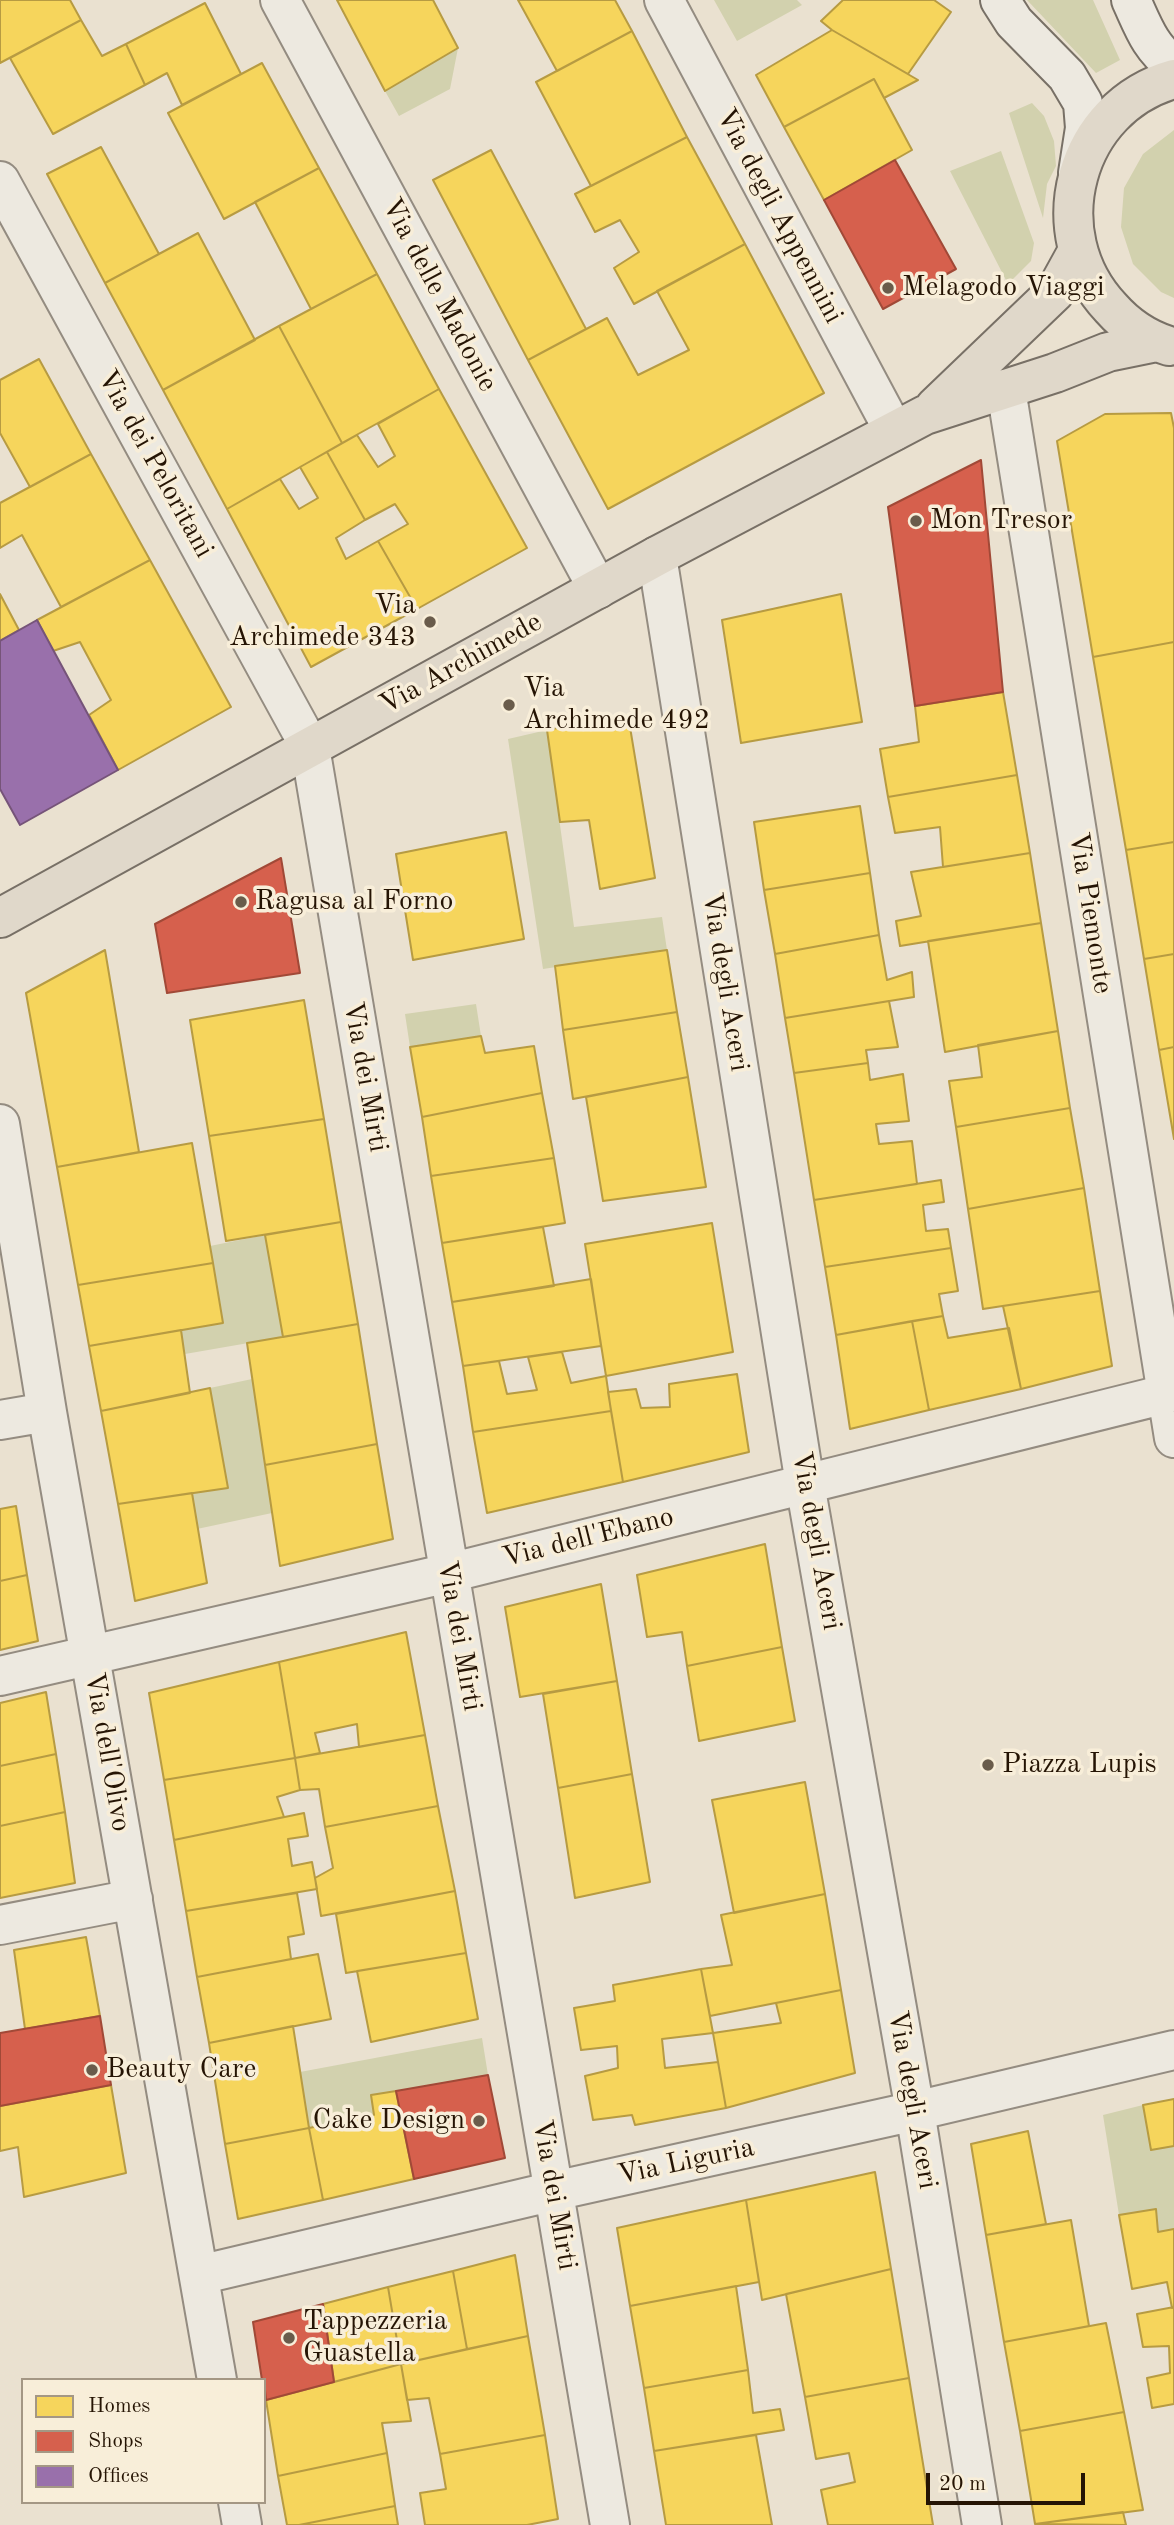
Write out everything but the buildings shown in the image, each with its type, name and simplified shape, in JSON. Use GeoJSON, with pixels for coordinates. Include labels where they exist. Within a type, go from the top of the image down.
{"type":"FeatureCollection","features":[{"type":"Feature","properties":{"kind":"main road"},"geometry":{"type":"LineString","coordinates":[[1166,345],[1124,322],[1097,293],[1077,252],[1073,219],[1078,174],[1094,137],[1121,106],[1156,84],[1174,79]]}},
{"type":"Feature","properties":{"kind":"main road"},"geometry":{"type":"LineString","coordinates":[[909,423],[1055,292],[1077,252]]}},
{"type":"Feature","properties":{"kind":"main road"},"geometry":{"type":"LineString","coordinates":[[909,423],[1108,352],[1166,345]]}},
{"type":"Feature","properties":{"kind":"main road","name":"Via Archimede"},"geometry":{"type":"LineString","coordinates":[[4,907],[310,747],[657,556],[909,423]]}},
{"type":"Feature","properties":{"kind":"street","name":"Via delle Madonie"},"geometry":{"type":"LineString","coordinates":[[280,0],[597,589]]}},
{"type":"Feature","properties":{"kind":"street","name":"Via degli Appennini"},"geometry":{"type":"LineString","coordinates":[[664,0],[909,423]]}},
{"type":"Feature","properties":{"kind":"street"},"geometry":{"type":"LineString","coordinates":[[1000,0],[1014,22],[1067,76],[1083,103],[1085,128],[1078,174]]}},
{"type":"Feature","properties":{"kind":"street"},"geometry":{"type":"LineString","coordinates":[[1132,0],[1149,41],[1161,56],[1174,65]]}},
{"type":"Feature","properties":{"kind":"street","name":"Via dei Peloritani"},"geometry":{"type":"LineString","coordinates":[[0,181],[310,747]]}},
{"type":"Feature","properties":{"kind":"street","name":"Via Piemonte"},"geometry":{"type":"LineString","coordinates":[[1006,388],[1170,1393],[1174,1438]]}},
{"type":"Feature","properties":{"kind":"street","name":"Via degli Aceri"},"geometry":{"type":"LineString","coordinates":[[657,556],[805,1484],[915,2111],[982,2525]]}},
{"type":"Feature","properties":{"kind":"street","name":"Via dei Mirti"},"geometry":{"type":"LineString","coordinates":[[310,747],[610,2525]]}},
{"type":"Feature","properties":{"kind":"street","name":"Via dell'Olivo"},"geometry":{"type":"LineString","coordinates":[[0,1124],[47,1412],[217,2378]]}},
{"type":"Feature","properties":{"kind":"street","name":"Via dell'Ebano"},"geometry":{"type":"LineString","coordinates":[[0,1676],[449,1573],[1170,1393]]}},
{"type":"Feature","properties":{"kind":"street"},"geometry":{"type":"LineString","coordinates":[[0,1420],[47,1412]]}},
{"type":"Feature","properties":{"kind":"street"},"geometry":{"type":"LineString","coordinates":[[0,1924],[133,1899]]}},
{"type":"Feature","properties":{"kind":"street","name":"Via Liguria"},"geometry":{"type":"LineString","coordinates":[[199,2275],[1174,2050]]}},
{"type":"Feature","properties":{"kind":"street"},"geometry":{"type":"LineString","coordinates":[[238,2504],[242,2525]]}},
{"type":"Feature","properties":{"kind":"green space"},"geometry":{"type":"Polygon","coordinates":[[[714,0],[797,0],[802,5],[737,41],[714,0]]]}},
{"type":"Feature","properties":{"kind":"green space"},"geometry":{"type":"Polygon","coordinates":[[[1027,0],[1093,0],[1120,60],[1096,73],[1027,0]]]}},
{"type":"Feature","properties":{"kind":"green space"},"geometry":{"type":"Polygon","coordinates":[[[458,48],[450,89],[399,116],[385,91],[458,48]]]}},
{"type":"Feature","properties":{"kind":"green space"},"geometry":{"type":"Polygon","coordinates":[[[1032,103],[1044,116],[1054,141],[1056,166],[1047,184],[1043,218],[1009,113],[1032,103]]]}},
{"type":"Feature","properties":{"kind":"green space"},"geometry":{"type":"Polygon","coordinates":[[[1174,130],[1174,298],[1161,292],[1133,264],[1121,227],[1124,188],[1143,154],[1174,130]]]}},
{"type":"Feature","properties":{"kind":"green space"},"geometry":{"type":"Polygon","coordinates":[[[1001,151],[1034,243],[1031,261],[1008,284],[950,171],[1001,151]]]}},
{"type":"Feature","properties":{"kind":"green space"},"geometry":{"type":"Polygon","coordinates":[[[547,730],[574,927],[662,917],[667,950],[543,969],[508,739],[547,730]]]}},
{"type":"Feature","properties":{"kind":"green space"},"geometry":{"type":"Polygon","coordinates":[[[476,1004],[481,1036],[410,1047],[405,1014],[476,1004]]]}},
{"type":"Feature","properties":{"kind":"green space"},"geometry":{"type":"Polygon","coordinates":[[[265,1235],[283,1337],[185,1354],[181,1330],[222,1322],[210,1246],[265,1235]]]}},
{"type":"Feature","properties":{"kind":"green space"},"geometry":{"type":"Polygon","coordinates":[[[252,1379],[272,1513],[197,1529],[192,1493],[228,1488],[210,1388],[252,1379]]]}},
{"type":"Feature","properties":{"kind":"green space"},"geometry":{"type":"Polygon","coordinates":[[[482,2038],[488,2075],[372,2095],[374,2115],[309,2128],[300,2072],[482,2038]]]}},
{"type":"Feature","properties":{"kind":"green space"},"geometry":{"type":"Polygon","coordinates":[[[1143,2105],[1174,2146],[1174,2229],[1158,2232],[1155,2209],[1119,2215],[1103,2115],[1143,2105]]]}},
{"type":"Feature","properties":{"kind":"place","name":"Melagodo Viaggi"},"geometry":{"type":"Point","coordinates":[888,288]}},
{"type":"Feature","properties":{"kind":"place","name":"Mon Tresor"},"geometry":{"type":"Point","coordinates":[916,521]}},
{"type":"Feature","properties":{"kind":"place","name":"Via Archimede 343"},"geometry":{"type":"Point","coordinates":[430,622]}},
{"type":"Feature","properties":{"kind":"place","name":"Via Archimede 492"},"geometry":{"type":"Point","coordinates":[509,705]}},
{"type":"Feature","properties":{"kind":"place","name":"Ragusa al Forno"},"geometry":{"type":"Point","coordinates":[241,902]}},
{"type":"Feature","properties":{"kind":"place","name":"Piazza Lupis"},"geometry":{"type":"Point","coordinates":[988,1765]}},
{"type":"Feature","properties":{"kind":"place","name":"Beauty Care"},"geometry":{"type":"Point","coordinates":[92,2070]}},
{"type":"Feature","properties":{"kind":"place","name":"Cake Design"},"geometry":{"type":"Point","coordinates":[479,2121]}},
{"type":"Feature","properties":{"kind":"place","name":"Tappezzeria Guastella"},"geometry":{"type":"Point","coordinates":[289,2338]}}]}
